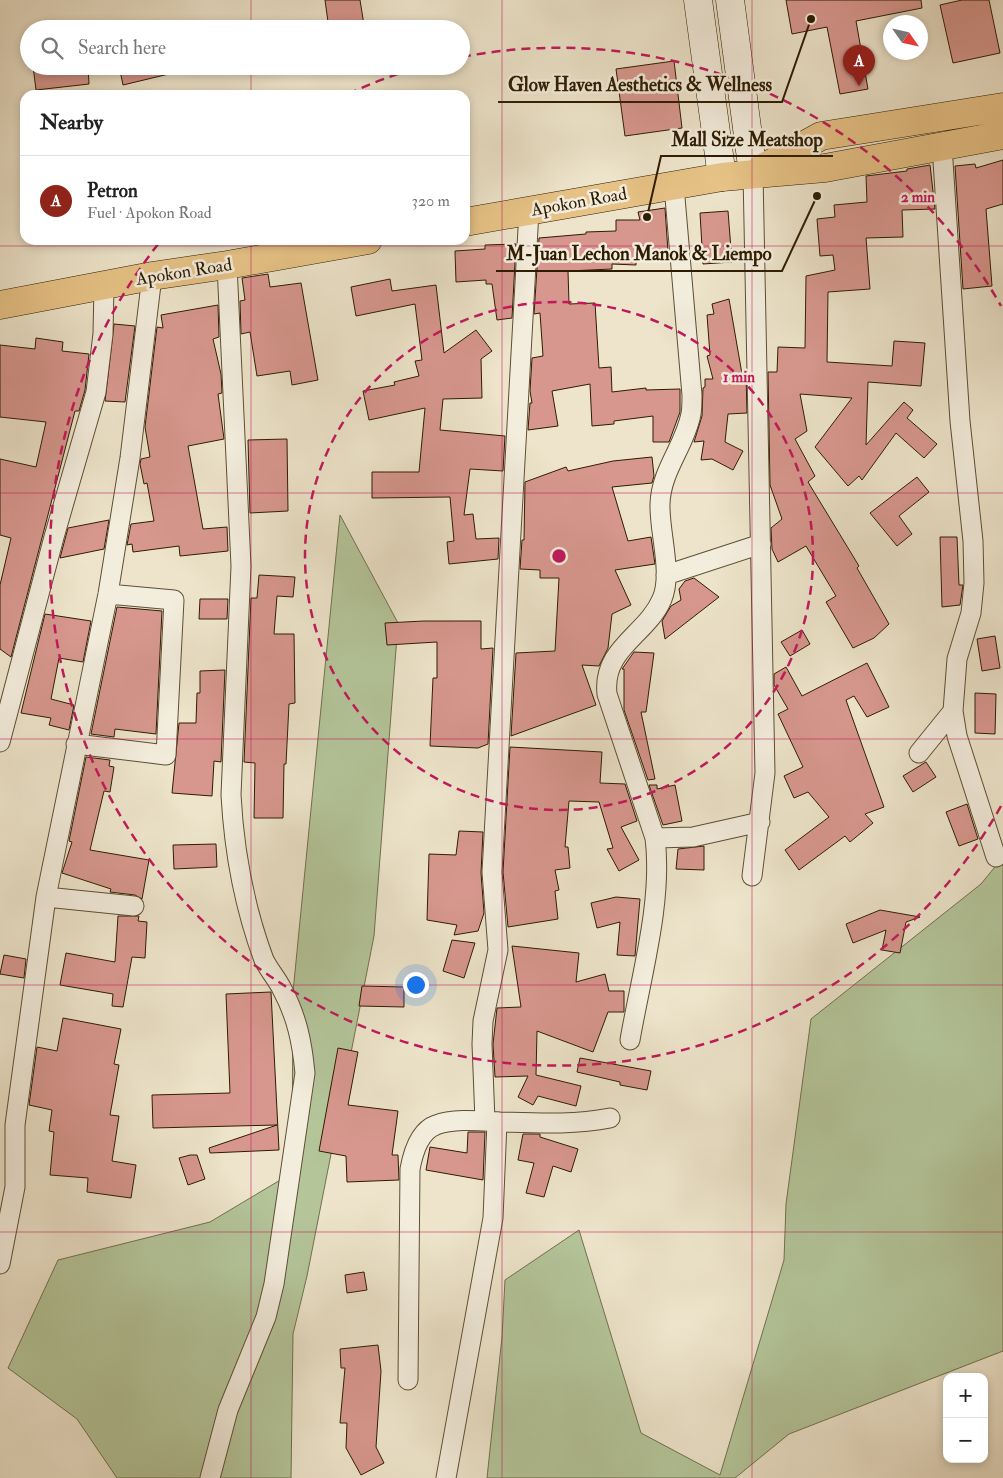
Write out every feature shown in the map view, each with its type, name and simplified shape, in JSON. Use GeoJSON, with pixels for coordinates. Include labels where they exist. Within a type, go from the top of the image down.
{"type":"FeatureCollection","features":[{"type":"Feature","properties":{"kind":"highway","name":"Apokon Road"},"geometry":{"type":"LineString","coordinates":[[753,173],[821,136],[1003,107]]}},
{"type":"Feature","properties":{"kind":"highway","name":"Apokon Road"},"geometry":{"type":"LineString","coordinates":[[470,221],[722,177],[825,168],[1003,135]]}},
{"type":"Feature","properties":{"kind":"highway","name":"Apokon Road"},"geometry":{"type":"LineString","coordinates":[[0,305],[152,276],[340,245]]}},
{"type":"Feature","properties":{"kind":"main road"},"geometry":{"type":"LineString","coordinates":[[698,0],[722,177]]}},
{"type":"Feature","properties":{"kind":"main road"},"geometry":{"type":"LineString","coordinates":[[730,0],[753,173]]}},
{"type":"Feature","properties":{"kind":"street"},"geometry":{"type":"LineString","coordinates":[[942,146],[960,421],[973,541],[974,584],[971,613],[957,659],[953,711],[957,736],[996,857]]}},
{"type":"Feature","properties":{"kind":"street"},"geometry":{"type":"LineString","coordinates":[[752,876],[760,822],[764,773],[753,173]]}},
{"type":"Feature","properties":{"kind":"street"},"geometry":{"type":"LineString","coordinates":[[630,1040],[657,889],[658,862],[655,838],[607,694],[605,679],[617,654],[655,610],[662,599],[666,576],[660,504],[662,487],[691,414],[692,395],[674,186]]}},
{"type":"Feature","properties":{"kind":"street"},"geometry":{"type":"LineString","coordinates":[[446,1478],[493,1218],[491,1121],[482,1044],[486,1002],[498,950],[492,872],[529,211]]}},
{"type":"Feature","properties":{"kind":"street"},"geometry":{"type":"LineString","coordinates":[[210,1478],[228,1410],[266,1317],[274,1284],[305,1073],[302,1040],[295,1015],[266,963],[250,917],[232,820],[231,795],[241,566],[227,265]]}},
{"type":"Feature","properties":{"kind":"street"},"geometry":{"type":"LineString","coordinates":[[0,1264],[15,1187],[7,1124],[46,897],[108,594],[130,458],[152,276]]}},
{"type":"Feature","properties":{"kind":"street"},"geometry":{"type":"LineString","coordinates":[[0,742],[54,537],[96,392],[103,334],[104,286]]}},
{"type":"Feature","properties":{"kind":"street"},"geometry":{"type":"LineString","coordinates":[[666,576],[760,544]]}},
{"type":"Feature","properties":{"kind":"street"},"geometry":{"type":"LineString","coordinates":[[76,744],[166,755],[174,600],[108,594]]}},
{"type":"Feature","properties":{"kind":"street"},"geometry":{"type":"LineString","coordinates":[[919,753],[953,711]]}},
{"type":"Feature","properties":{"kind":"street"},"geometry":{"type":"LineString","coordinates":[[655,838],[693,837],[760,822]]}},
{"type":"Feature","properties":{"kind":"street"},"geometry":{"type":"LineString","coordinates":[[46,897],[134,906]]}},
{"type":"Feature","properties":{"kind":"street"},"geometry":{"type":"LineString","coordinates":[[408,1380],[410,1169],[413,1154],[426,1131],[435,1125],[491,1121],[571,1123],[610,1118]]}},
{"type":"Feature","properties":{"kind":"green space"},"geometry":{"type":"Polygon","coordinates":[[[340,515],[398,623],[374,936],[307,1276],[293,1334],[291,1478],[117,1478],[77,1419],[8,1368],[58,1260],[210,1222],[292,1173],[293,992],[340,515]]]}},
{"type":"Feature","properties":{"kind":"green space"},"geometry":{"type":"Polygon","coordinates":[[[1003,857],[1003,1351],[789,1434],[735,1478],[487,1478],[502,1337],[505,1280],[579,1230],[641,1433],[720,1475],[784,1260],[786,1204],[811,1019],[981,884],[1003,857]]]}},
{"type":"Feature","properties":{"kind":"building"},"geometry":{"type":"Polygon","coordinates":[[[325,0],[360,0],[363,20],[328,20],[325,0]]]}},
{"type":"Feature","properties":{"kind":"building"},"geometry":{"type":"Polygon","coordinates":[[[786,0],[921,0],[922,8],[856,21],[868,89],[840,94],[827,27],[792,34],[786,0]]]}},
{"type":"Feature","properties":{"kind":"building"},"geometry":{"type":"Polygon","coordinates":[[[962,0],[989,0],[1000,53],[953,63],[940,5],[962,0]]]}},
{"type":"Feature","properties":{"kind":"building"},"geometry":{"type":"Polygon","coordinates":[[[674,61],[682,128],[625,136],[616,69],[674,61]]]}},
{"type":"Feature","properties":{"kind":"building"},"geometry":{"type":"Polygon","coordinates":[[[34,75],[88,75],[89,84],[36,90],[34,75]]]}},
{"type":"Feature","properties":{"kind":"building"},"geometry":{"type":"Polygon","coordinates":[[[121,75],[165,75],[123,85],[121,75]]]}},
{"type":"Feature","properties":{"kind":"building"},"geometry":{"type":"Polygon","coordinates":[[[1003,160],[1003,204],[986,209],[992,286],[963,289],[955,166],[975,164],[976,168],[1003,160]]]}},
{"type":"Feature","properties":{"kind":"building"},"geometry":{"type":"Polygon","coordinates":[[[930,165],[935,209],[902,210],[903,237],[866,238],[870,289],[828,292],[827,362],[892,366],[894,341],[925,343],[921,386],[868,382],[866,445],[904,402],[913,410],[907,418],[937,444],[924,458],[896,433],[862,480],[859,476],[848,486],[815,447],[852,398],[800,394],[807,431],[795,439],[815,476],[808,482],[859,566],[857,568],[889,624],[874,638],[853,648],[826,602],[836,596],[806,546],[778,562],[772,549],[771,528],[782,519],[770,485],[768,372],[777,372],[778,347],[805,348],[806,276],[835,270],[833,255],[820,256],[817,219],[835,217],[834,205],[867,202],[866,176],[907,171],[907,169],[930,165]]]}},
{"type":"Feature","properties":{"kind":"building"},"geometry":{"type":"Polygon","coordinates":[[[665,208],[668,252],[636,256],[636,265],[612,264],[612,269],[568,271],[569,304],[595,303],[599,368],[611,367],[612,392],[646,388],[646,390],[680,389],[680,412],[669,442],[653,442],[653,416],[614,421],[614,424],[592,426],[590,384],[552,391],[558,426],[528,430],[530,403],[532,403],[530,391],[532,358],[543,356],[540,313],[534,314],[539,238],[586,234],[586,232],[616,231],[616,220],[640,220],[638,212],[665,208]]]}},
{"type":"Feature","properties":{"kind":"building"},"geometry":{"type":"Polygon","coordinates":[[[728,211],[732,262],[703,264],[700,213],[728,211]]]}},
{"type":"Feature","properties":{"kind":"building"},"geometry":{"type":"Polygon","coordinates":[[[516,244],[512,318],[497,320],[492,284],[486,284],[486,280],[456,282],[455,251],[485,249],[485,245],[516,244]]]}},
{"type":"Feature","properties":{"kind":"building"},"geometry":{"type":"Polygon","coordinates":[[[268,274],[270,287],[301,283],[318,380],[292,385],[290,371],[257,376],[250,332],[241,334],[240,301],[245,300],[242,278],[268,274]]]}},
{"type":"Feature","properties":{"kind":"building"},"geometry":{"type":"Polygon","coordinates":[[[390,279],[392,291],[436,285],[444,353],[476,330],[492,351],[481,359],[482,398],[443,399],[440,430],[505,436],[503,471],[470,469],[464,515],[473,514],[476,539],[499,538],[498,559],[449,564],[447,542],[454,541],[450,497],[372,498],[372,472],[419,472],[425,408],[369,420],[363,391],[395,385],[394,382],[419,376],[415,361],[422,360],[415,304],[356,316],[351,287],[390,279]]]}},
{"type":"Feature","properties":{"kind":"building"},"geometry":{"type":"Polygon","coordinates":[[[729,299],[742,374],[746,374],[747,413],[728,414],[725,442],[743,451],[733,470],[712,459],[701,460],[704,441],[694,442],[702,416],[705,379],[713,379],[707,356],[710,355],[707,315],[714,314],[712,304],[729,299]]]}},
{"type":"Feature","properties":{"kind":"building"},"geometry":{"type":"Polygon","coordinates":[[[218,305],[219,337],[213,339],[221,374],[222,393],[218,394],[224,439],[188,446],[203,529],[227,527],[228,551],[180,556],[179,546],[133,552],[132,544],[127,545],[131,524],[154,521],[147,483],[144,484],[140,464],[141,459],[150,457],[145,427],[157,327],[163,328],[161,315],[218,305]]]}},
{"type":"Feature","properties":{"kind":"building"},"geometry":{"type":"Polygon","coordinates":[[[114,324],[135,326],[125,402],[105,401],[114,324]]]}},
{"type":"Feature","properties":{"kind":"building"},"geometry":{"type":"Polygon","coordinates":[[[36,338],[63,342],[62,351],[89,354],[85,390],[79,411],[75,411],[11,657],[0,649],[0,585],[11,538],[0,535],[0,459],[36,467],[46,422],[0,417],[0,345],[35,349],[36,338]]]}},
{"type":"Feature","properties":{"kind":"building"},"geometry":{"type":"Polygon","coordinates":[[[287,439],[288,511],[250,513],[248,440],[287,439]]]}},
{"type":"Feature","properties":{"kind":"building"},"geometry":{"type":"Polygon","coordinates":[[[652,457],[654,476],[652,483],[612,487],[628,541],[651,537],[655,564],[615,570],[631,605],[612,614],[608,648],[599,666],[582,665],[596,705],[511,736],[516,653],[555,651],[559,578],[540,578],[540,570],[520,569],[522,540],[524,540],[525,482],[566,467],[568,471],[613,461],[652,457]]]}},
{"type":"Feature","properties":{"kind":"building"},"geometry":{"type":"Polygon","coordinates":[[[917,477],[929,492],[899,516],[912,534],[897,546],[870,513],[917,477]]]}},
{"type":"Feature","properties":{"kind":"building"},"geometry":{"type":"Polygon","coordinates":[[[109,520],[104,549],[60,558],[68,528],[109,520]]]}},
{"type":"Feature","properties":{"kind":"building"},"geometry":{"type":"Polygon","coordinates":[[[940,537],[957,537],[959,585],[963,585],[960,605],[942,607],[940,537]]]}},
{"type":"Feature","properties":{"kind":"building"},"geometry":{"type":"Polygon","coordinates":[[[259,575],[295,577],[293,597],[277,596],[274,634],[294,634],[295,703],[289,704],[286,764],[284,764],[283,818],[254,818],[255,763],[244,762],[251,598],[257,598],[259,575]]]}},
{"type":"Feature","properties":{"kind":"building"},"geometry":{"type":"Polygon","coordinates":[[[694,578],[719,597],[665,639],[662,621],[671,606],[681,600],[679,589],[685,581],[694,578]]]}},
{"type":"Feature","properties":{"kind":"building"},"geometry":{"type":"Polygon","coordinates":[[[200,599],[228,599],[227,619],[199,619],[200,599]]]}},
{"type":"Feature","properties":{"kind":"building"},"geometry":{"type":"Polygon","coordinates":[[[117,607],[162,611],[156,734],[115,729],[114,737],[91,734],[117,607]]]}},
{"type":"Feature","properties":{"kind":"building"},"geometry":{"type":"Polygon","coordinates":[[[45,614],[91,621],[83,662],[59,658],[51,699],[74,705],[69,730],[49,725],[51,718],[21,713],[45,614]]]}},
{"type":"Feature","properties":{"kind":"building"},"geometry":{"type":"Polygon","coordinates":[[[481,621],[481,649],[493,648],[488,744],[478,748],[430,746],[433,678],[437,678],[437,642],[387,645],[385,623],[481,621]]]}},
{"type":"Feature","properties":{"kind":"building"},"geometry":{"type":"Polygon","coordinates":[[[802,630],[810,644],[790,656],[781,642],[802,630]]]}},
{"type":"Feature","properties":{"kind":"building"},"geometry":{"type":"Polygon","coordinates":[[[995,636],[1000,668],[982,671],[977,639],[995,636]]]}},
{"type":"Feature","properties":{"kind":"building"},"geometry":{"type":"Polygon","coordinates":[[[634,652],[654,653],[646,712],[641,712],[655,779],[648,780],[624,710],[624,669],[622,669],[634,652]]]}},
{"type":"Feature","properties":{"kind":"building"},"geometry":{"type":"Polygon","coordinates":[[[867,663],[889,707],[867,717],[854,696],[846,700],[884,807],[865,814],[873,823],[850,842],[845,836],[799,870],[785,850],[829,817],[808,792],[794,798],[784,776],[803,767],[778,714],[788,709],[774,685],[774,674],[786,667],[802,696],[867,663]]]}},
{"type":"Feature","properties":{"kind":"building"},"geometry":{"type":"Polygon","coordinates":[[[225,670],[221,762],[214,761],[212,796],[172,793],[179,723],[196,723],[197,693],[200,693],[200,671],[225,670]]]}},
{"type":"Feature","properties":{"kind":"building"},"geometry":{"type":"Polygon","coordinates":[[[975,693],[996,694],[995,734],[975,733],[975,693]]]}},
{"type":"Feature","properties":{"kind":"building"},"geometry":{"type":"Polygon","coordinates":[[[510,747],[602,752],[600,783],[625,784],[637,821],[621,827],[639,860],[619,871],[607,849],[613,848],[599,802],[569,801],[565,847],[568,847],[570,868],[555,870],[559,890],[555,891],[558,919],[508,927],[503,872],[510,747]]]}},
{"type":"Feature","properties":{"kind":"building"},"geometry":{"type":"Polygon","coordinates":[[[86,757],[110,760],[109,766],[114,767],[110,792],[104,791],[90,850],[149,860],[142,899],[135,895],[110,892],[111,889],[62,873],[72,842],[69,841],[86,757]]]}},
{"type":"Feature","properties":{"kind":"building"},"geometry":{"type":"Polygon","coordinates":[[[926,762],[936,777],[913,792],[903,776],[926,762]]]}},
{"type":"Feature","properties":{"kind":"building"},"geometry":{"type":"Polygon","coordinates":[[[649,785],[657,785],[657,789],[675,785],[682,821],[663,825],[649,785]]]}},
{"type":"Feature","properties":{"kind":"building"},"geometry":{"type":"Polygon","coordinates":[[[967,804],[978,839],[959,846],[946,812],[967,804]]]}},
{"type":"Feature","properties":{"kind":"building"},"geometry":{"type":"Polygon","coordinates":[[[459,831],[483,832],[481,873],[484,913],[478,931],[454,935],[457,925],[427,920],[429,854],[456,855],[459,831]]]}},
{"type":"Feature","properties":{"kind":"building"},"geometry":{"type":"Polygon","coordinates":[[[216,844],[217,867],[174,869],[173,845],[216,844]]]}},
{"type":"Feature","properties":{"kind":"building"},"geometry":{"type":"Polygon","coordinates":[[[704,846],[704,870],[676,869],[678,849],[704,846]]]}},
{"type":"Feature","properties":{"kind":"building"},"geometry":{"type":"Polygon","coordinates":[[[616,897],[640,899],[635,956],[617,955],[620,922],[597,928],[591,903],[616,897]]]}},
{"type":"Feature","properties":{"kind":"building"},"geometry":{"type":"Polygon","coordinates":[[[880,910],[920,917],[906,922],[900,953],[882,950],[886,930],[853,943],[846,924],[880,910]]]}},
{"type":"Feature","properties":{"kind":"building"},"geometry":{"type":"Polygon","coordinates":[[[118,916],[139,916],[138,921],[147,922],[145,958],[132,957],[123,1007],[112,1006],[113,994],[60,985],[66,953],[115,962],[118,916]]]}},
{"type":"Feature","properties":{"kind":"building"},"geometry":{"type":"Polygon","coordinates":[[[452,940],[475,943],[464,978],[443,971],[452,940]]]}},
{"type":"Feature","properties":{"kind":"building"},"geometry":{"type":"Polygon","coordinates":[[[512,946],[579,953],[576,982],[605,974],[609,991],[624,991],[624,1012],[608,1012],[593,1052],[537,1031],[536,1075],[581,1086],[576,1106],[538,1096],[533,1105],[518,1097],[528,1076],[495,1077],[493,1044],[497,1008],[521,1007],[512,946]]]}},
{"type":"Feature","properties":{"kind":"building"},"geometry":{"type":"Polygon","coordinates":[[[4,955],[26,959],[24,978],[0,974],[4,955]]]}},
{"type":"Feature","properties":{"kind":"building"},"geometry":{"type":"Polygon","coordinates":[[[362,986],[404,987],[404,1007],[359,1006],[362,986]]]}},
{"type":"Feature","properties":{"kind":"building"},"geometry":{"type":"Polygon","coordinates":[[[271,992],[279,1150],[210,1153],[209,1148],[277,1125],[153,1128],[152,1095],[230,1093],[226,994],[271,992]]]}},
{"type":"Feature","properties":{"kind":"building"},"geometry":{"type":"Polygon","coordinates":[[[63,1018],[121,1029],[114,1064],[119,1065],[110,1115],[119,1116],[112,1161],[136,1165],[131,1198],[87,1192],[88,1178],[50,1175],[54,1132],[49,1131],[52,1110],[29,1105],[37,1047],[57,1051],[63,1018]]]}},
{"type":"Feature","properties":{"kind":"building"},"geometry":{"type":"Polygon","coordinates":[[[338,1048],[358,1052],[348,1105],[398,1111],[392,1155],[398,1155],[399,1180],[347,1182],[346,1156],[319,1151],[338,1048]]]}},
{"type":"Feature","properties":{"kind":"building"},"geometry":{"type":"Polygon","coordinates":[[[580,1058],[651,1071],[647,1090],[620,1085],[620,1082],[577,1072],[580,1058]]]}},
{"type":"Feature","properties":{"kind":"building"},"geometry":{"type":"Polygon","coordinates":[[[468,1132],[485,1132],[483,1180],[426,1170],[430,1147],[467,1153],[468,1132]]]}},
{"type":"Feature","properties":{"kind":"building"},"geometry":{"type":"Polygon","coordinates":[[[523,1134],[540,1134],[540,1137],[578,1149],[571,1172],[553,1166],[544,1197],[526,1193],[534,1163],[518,1160],[523,1134]]]}},
{"type":"Feature","properties":{"kind":"building"},"geometry":{"type":"Polygon","coordinates":[[[197,1155],[205,1179],[188,1185],[179,1158],[197,1155]]]}},
{"type":"Feature","properties":{"kind":"building"},"geometry":{"type":"Polygon","coordinates":[[[364,1272],[367,1290],[347,1293],[345,1275],[364,1272]]]}},
{"type":"Feature","properties":{"kind":"building"},"geometry":{"type":"Polygon","coordinates":[[[378,1345],[381,1371],[376,1447],[384,1463],[361,1475],[346,1448],[347,1423],[340,1423],[345,1368],[341,1368],[340,1349],[378,1345]]]}},
{"type":"Feature","properties":{"kind":"place","name":"Glow Haven Aesthetics & Wellness"},"geometry":{"type":"Point","coordinates":[811,19]}},
{"type":"Feature","properties":{"kind":"place","name":"Petron"},"geometry":{"type":"Point","coordinates":[859,86]}},
{"type":"Feature","properties":{"kind":"place","name":"M-Juan Lechon Manok & Liempo"},"geometry":{"type":"Point","coordinates":[817,196]}},
{"type":"Feature","properties":{"kind":"place","name":"Mall Size Meatshop"},"geometry":{"type":"Point","coordinates":[647,217]}}]}
